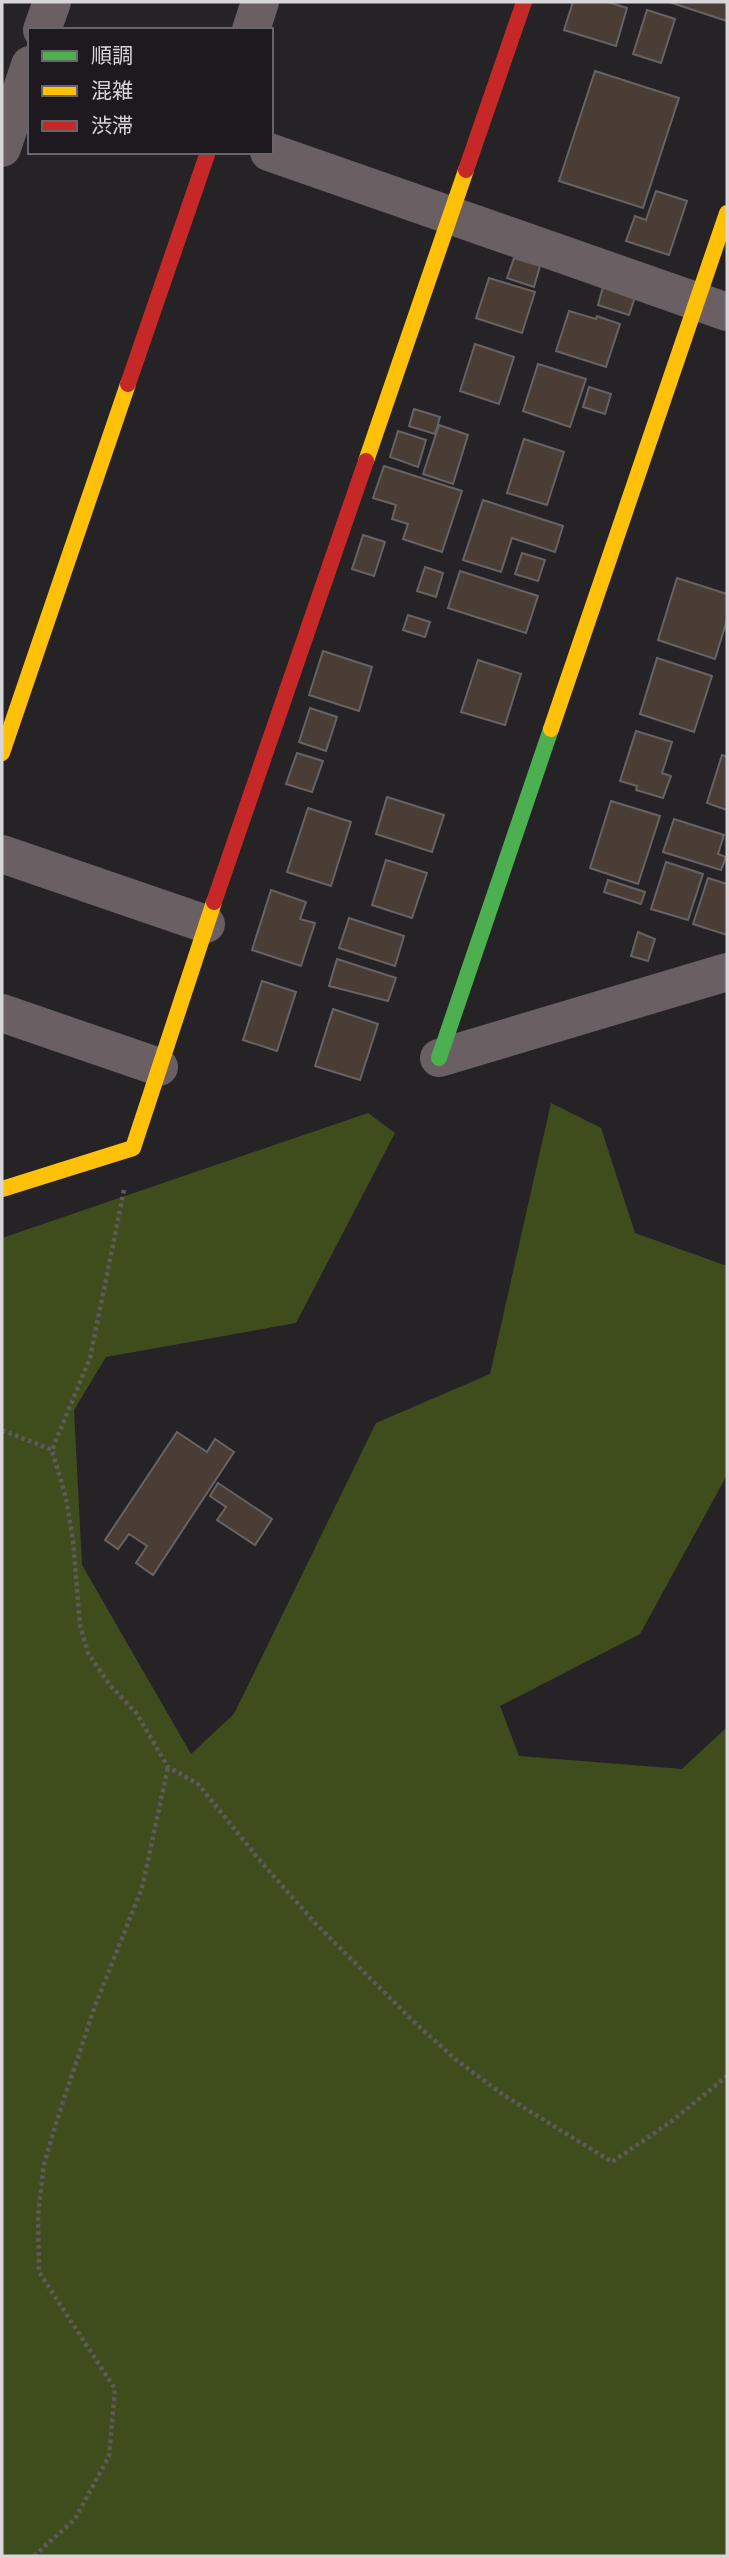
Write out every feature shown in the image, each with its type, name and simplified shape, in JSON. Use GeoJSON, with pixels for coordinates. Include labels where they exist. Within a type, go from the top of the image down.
{"type":"FeatureCollection","features":[{"type":"Feature","properties":{"kind":"street"},"geometry":{"type":"LineString","coordinates":[[43,28],[52,2]]}},
{"type":"Feature","properties":{"kind":"street"},"geometry":{"type":"LineString","coordinates":[[252,28],[260,2]]}},
{"type":"Feature","properties":{"kind":"street"},"geometry":{"type":"LineString","coordinates":[[2,1189],[133,1148],[206,924],[524,2]]}},
{"type":"Feature","properties":{"kind":"street"},"geometry":{"type":"LineString","coordinates":[[2,148],[22,66]]}},
{"type":"Feature","properties":{"kind":"street"},"geometry":{"type":"LineString","coordinates":[[273,153],[712,306]]}},
{"type":"Feature","properties":{"kind":"street"},"geometry":{"type":"LineString","coordinates":[[2,753],[207,154]]}},
{"type":"Feature","properties":{"kind":"street"},"geometry":{"type":"LineString","coordinates":[[439,1058],[712,306],[727,214]]}},
{"type":"Feature","properties":{"kind":"street"},"geometry":{"type":"LineString","coordinates":[[2,854],[206,924]]}},
{"type":"Feature","properties":{"kind":"street"},"geometry":{"type":"LineString","coordinates":[[439,1058],[727,972]]}},
{"type":"Feature","properties":{"kind":"street"},"geometry":{"type":"LineString","coordinates":[[2,1013],[159,1067]]}},
{"type":"Feature","properties":{"kind":"path"},"geometry":{"type":"LineString","coordinates":[[133,1148],[90,1357],[52,1450],[66,1498],[73,1540],[80,1625],[88,1653],[109,1684],[137,1714],[169,1767],[198,1784],[315,1923],[454,2059],[505,2096],[612,2162],[672,2121],[727,2076]]}},
{"type":"Feature","properties":{"kind":"path"},"geometry":{"type":"LineString","coordinates":[[2,1430],[52,1450]]}},
{"type":"Feature","properties":{"kind":"path"},"geometry":{"type":"LineString","coordinates":[[34,2556],[75,2519],[109,2456],[116,2389],[39,2272],[38,2216],[44,2164],[95,2006],[142,1888],[169,1767]]}},
{"type":"Feature","properties":{"kind":"green space"},"geometry":{"type":"Polygon","coordinates":[[[551,1103],[601,1128],[635,1233],[727,1266],[727,1475],[640,1634],[500,1706],[519,1756],[682,1769],[727,1727],[727,2556],[2,2556],[2,1238],[368,1113],[395,1133],[296,1323],[106,1357],[74,1410],[82,1565],[191,1754],[234,1714],[376,1423],[490,1374],[551,1103]]]}},
{"type":"Feature","properties":{"kind":"building"},"geometry":{"type":"Polygon","coordinates":[[[573,2],[608,2],[627,8],[616,46],[564,30],[573,2]]]}},
{"type":"Feature","properties":{"kind":"building"},"geometry":{"type":"Polygon","coordinates":[[[727,2],[727,21],[672,3],[727,2]]]}},
{"type":"Feature","properties":{"kind":"building"},"geometry":{"type":"Polygon","coordinates":[[[647,10],[675,19],[661,63],[633,54],[647,10]]]}},
{"type":"Feature","properties":{"kind":"building"},"geometry":{"type":"Polygon","coordinates":[[[595,71],[679,98],[643,208],[559,181],[595,71]]]}},
{"type":"Feature","properties":{"kind":"building"},"geometry":{"type":"Polygon","coordinates":[[[656,191],[687,201],[669,255],[626,241],[635,216],[646,220],[656,191]]]}},
{"type":"Feature","properties":{"kind":"building"},"geometry":{"type":"Polygon","coordinates":[[[514,258],[540,266],[534,287],[507,278],[514,258]]]}},
{"type":"Feature","properties":{"kind":"building"},"geometry":{"type":"Polygon","coordinates":[[[489,278],[535,292],[522,333],[476,318],[489,278]]]}},
{"type":"Feature","properties":{"kind":"building"},"geometry":{"type":"Polygon","coordinates":[[[604,283],[636,294],[629,315],[598,305],[604,283]]]}},
{"type":"Feature","properties":{"kind":"building"},"geometry":{"type":"Polygon","coordinates":[[[569,311],[620,324],[606,367],[556,351],[569,311]]]}},
{"type":"Feature","properties":{"kind":"building"},"geometry":{"type":"Polygon","coordinates":[[[475,344],[514,357],[499,404],[460,391],[475,344]]]}},
{"type":"Feature","properties":{"kind":"building"},"geometry":{"type":"Polygon","coordinates":[[[538,364],[586,379],[570,427],[523,411],[538,364]]]}},
{"type":"Feature","properties":{"kind":"building"},"geometry":{"type":"Polygon","coordinates":[[[589,387],[611,394],[605,414],[583,407],[589,387]]]}},
{"type":"Feature","properties":{"kind":"building"},"geometry":{"type":"Polygon","coordinates":[[[414,409],[440,417],[435,434],[409,426],[414,409]]]}},
{"type":"Feature","properties":{"kind":"building"},"geometry":{"type":"Polygon","coordinates":[[[439,425],[468,435],[453,484],[423,474],[439,425]]]}},
{"type":"Feature","properties":{"kind":"building"},"geometry":{"type":"Polygon","coordinates":[[[398,431],[426,440],[418,467],[390,457],[398,431]]]}},
{"type":"Feature","properties":{"kind":"building"},"geometry":{"type":"Polygon","coordinates":[[[524,439],[564,452],[547,505],[507,493],[524,439]]]}},
{"type":"Feature","properties":{"kind":"building"},"geometry":{"type":"Polygon","coordinates":[[[384,466],[462,491],[442,552],[403,539],[408,524],[392,519],[396,505],[373,498],[384,466]]]}},
{"type":"Feature","properties":{"kind":"building"},"geometry":{"type":"Polygon","coordinates":[[[483,500],[563,526],[555,552],[512,538],[501,572],[463,560],[483,500]]]}},
{"type":"Feature","properties":{"kind":"building"},"geometry":{"type":"Polygon","coordinates":[[[363,535],[385,542],[374,576],[352,569],[363,535]]]}},
{"type":"Feature","properties":{"kind":"building"},"geometry":{"type":"Polygon","coordinates":[[[522,553],[545,560],[538,581],[515,574],[522,553]]]}},
{"type":"Feature","properties":{"kind":"building"},"geometry":{"type":"Polygon","coordinates":[[[425,567],[443,573],[436,597],[417,591],[425,567]]]}},
{"type":"Feature","properties":{"kind":"building"},"geometry":{"type":"Polygon","coordinates":[[[460,571],[538,596],[526,633],[448,608],[460,571]]]}},
{"type":"Feature","properties":{"kind":"building"},"geometry":{"type":"Polygon","coordinates":[[[677,578],[727,594],[727,620],[715,659],[658,640],[677,578]]]}},
{"type":"Feature","properties":{"kind":"building"},"geometry":{"type":"Polygon","coordinates":[[[408,615],[430,622],[425,637],[403,630],[408,615]]]}},
{"type":"Feature","properties":{"kind":"building"},"geometry":{"type":"Polygon","coordinates":[[[323,651],[372,667],[359,711],[309,695],[323,651]]]}},
{"type":"Feature","properties":{"kind":"building"},"geometry":{"type":"Polygon","coordinates":[[[657,658],[712,676],[694,732],[640,714],[657,658]]]}},
{"type":"Feature","properties":{"kind":"building"},"geometry":{"type":"Polygon","coordinates":[[[478,660],[521,674],[505,725],[461,712],[478,660]]]}},
{"type":"Feature","properties":{"kind":"building"},"geometry":{"type":"Polygon","coordinates":[[[310,708],[337,717],[326,751],[299,742],[310,708]]]}},
{"type":"Feature","properties":{"kind":"building"},"geometry":{"type":"Polygon","coordinates":[[[636,731],[672,742],[662,773],[671,776],[663,798],[636,790],[637,786],[620,781],[636,731]]]}},
{"type":"Feature","properties":{"kind":"building"},"geometry":{"type":"Polygon","coordinates":[[[297,753],[323,761],[312,792],[286,784],[297,753]]]}},
{"type":"Feature","properties":{"kind":"building"},"geometry":{"type":"Polygon","coordinates":[[[722,755],[727,757],[727,810],[707,803],[722,755]]]}},
{"type":"Feature","properties":{"kind":"building"},"geometry":{"type":"Polygon","coordinates":[[[387,797],[444,815],[432,852],[376,834],[387,797]]]}},
{"type":"Feature","properties":{"kind":"building"},"geometry":{"type":"Polygon","coordinates":[[[611,801],[660,816],[638,884],[590,868],[611,801]]]}},
{"type":"Feature","properties":{"kind":"building"},"geometry":{"type":"Polygon","coordinates":[[[308,808],[351,822],[331,886],[287,872],[308,808]]]}},
{"type":"Feature","properties":{"kind":"building"},"geometry":{"type":"Polygon","coordinates":[[[674,819],[724,835],[718,854],[726,857],[721,870],[663,852],[674,819]]]}},
{"type":"Feature","properties":{"kind":"building"},"geometry":{"type":"Polygon","coordinates":[[[386,860],[427,873],[412,918],[372,905],[386,860]]]}},
{"type":"Feature","properties":{"kind":"building"},"geometry":{"type":"Polygon","coordinates":[[[666,862],[703,874],[688,920],[651,909],[666,862]]]}},
{"type":"Feature","properties":{"kind":"building"},"geometry":{"type":"Polygon","coordinates":[[[708,878],[727,884],[727,935],[693,924],[708,878]]]}},
{"type":"Feature","properties":{"kind":"building"},"geometry":{"type":"Polygon","coordinates":[[[608,880],[645,892],[641,904],[604,892],[608,880]]]}},
{"type":"Feature","properties":{"kind":"building"},"geometry":{"type":"Polygon","coordinates":[[[271,890],[306,902],[300,919],[315,923],[301,966],[252,950],[271,890]]]}},
{"type":"Feature","properties":{"kind":"building"},"geometry":{"type":"Polygon","coordinates":[[[349,918],[404,936],[395,966],[339,948],[349,918]]]}},
{"type":"Feature","properties":{"kind":"building"},"geometry":{"type":"Polygon","coordinates":[[[638,932],[655,939],[648,961],[631,956],[638,932]]]}},
{"type":"Feature","properties":{"kind":"building"},"geometry":{"type":"Polygon","coordinates":[[[337,959],[396,978],[388,1001],[329,986],[337,959]]]}},
{"type":"Feature","properties":{"kind":"building"},"geometry":{"type":"Polygon","coordinates":[[[262,981],[296,992],[277,1051],[243,1040],[262,981]]]}},
{"type":"Feature","properties":{"kind":"building"},"geometry":{"type":"Polygon","coordinates":[[[333,1009],[378,1024],[360,1080],[315,1066],[333,1009]]]}},
{"type":"Feature","properties":{"kind":"building"},"geometry":{"type":"Polygon","coordinates":[[[177,1432],[207,1452],[215,1439],[234,1452],[153,1575],[136,1563],[147,1546],[129,1534],[118,1549],[105,1540],[177,1432]]]}},
{"type":"Feature","properties":{"kind":"building"},"geometry":{"type":"Polygon","coordinates":[[[218,1483],[272,1519],[255,1545],[217,1520],[226,1507],[210,1496],[218,1483]]]}},
{"type":"Feature","properties":{"kind":"traffic: fast"},"geometry":{"type":"LineString","coordinates":[[439,1058],[551,729]]}},
{"type":"Feature","properties":{"kind":"traffic: slow"},"geometry":{"type":"LineString","coordinates":[[366,461],[466,170]]}},
{"type":"Feature","properties":{"kind":"traffic: slow"},"geometry":{"type":"LineString","coordinates":[[551,729],[727,213]]}},
{"type":"Feature","properties":{"kind":"traffic: slow"},"geometry":{"type":"LineString","coordinates":[[2,753],[128,384]]}},
{"type":"Feature","properties":{"kind":"traffic: slow"},"geometry":{"type":"LineString","coordinates":[[2,1189],[133,1148],[214,902]]}},
{"type":"Feature","properties":{"kind":"traffic: jam"},"geometry":{"type":"LineString","coordinates":[[466,170],[524,2]]}},
{"type":"Feature","properties":{"kind":"traffic: jam"},"geometry":{"type":"LineString","coordinates":[[128,384],[207,154]]}},
{"type":"Feature","properties":{"kind":"traffic: jam"},"geometry":{"type":"LineString","coordinates":[[214,902],[366,461]]}}]}
